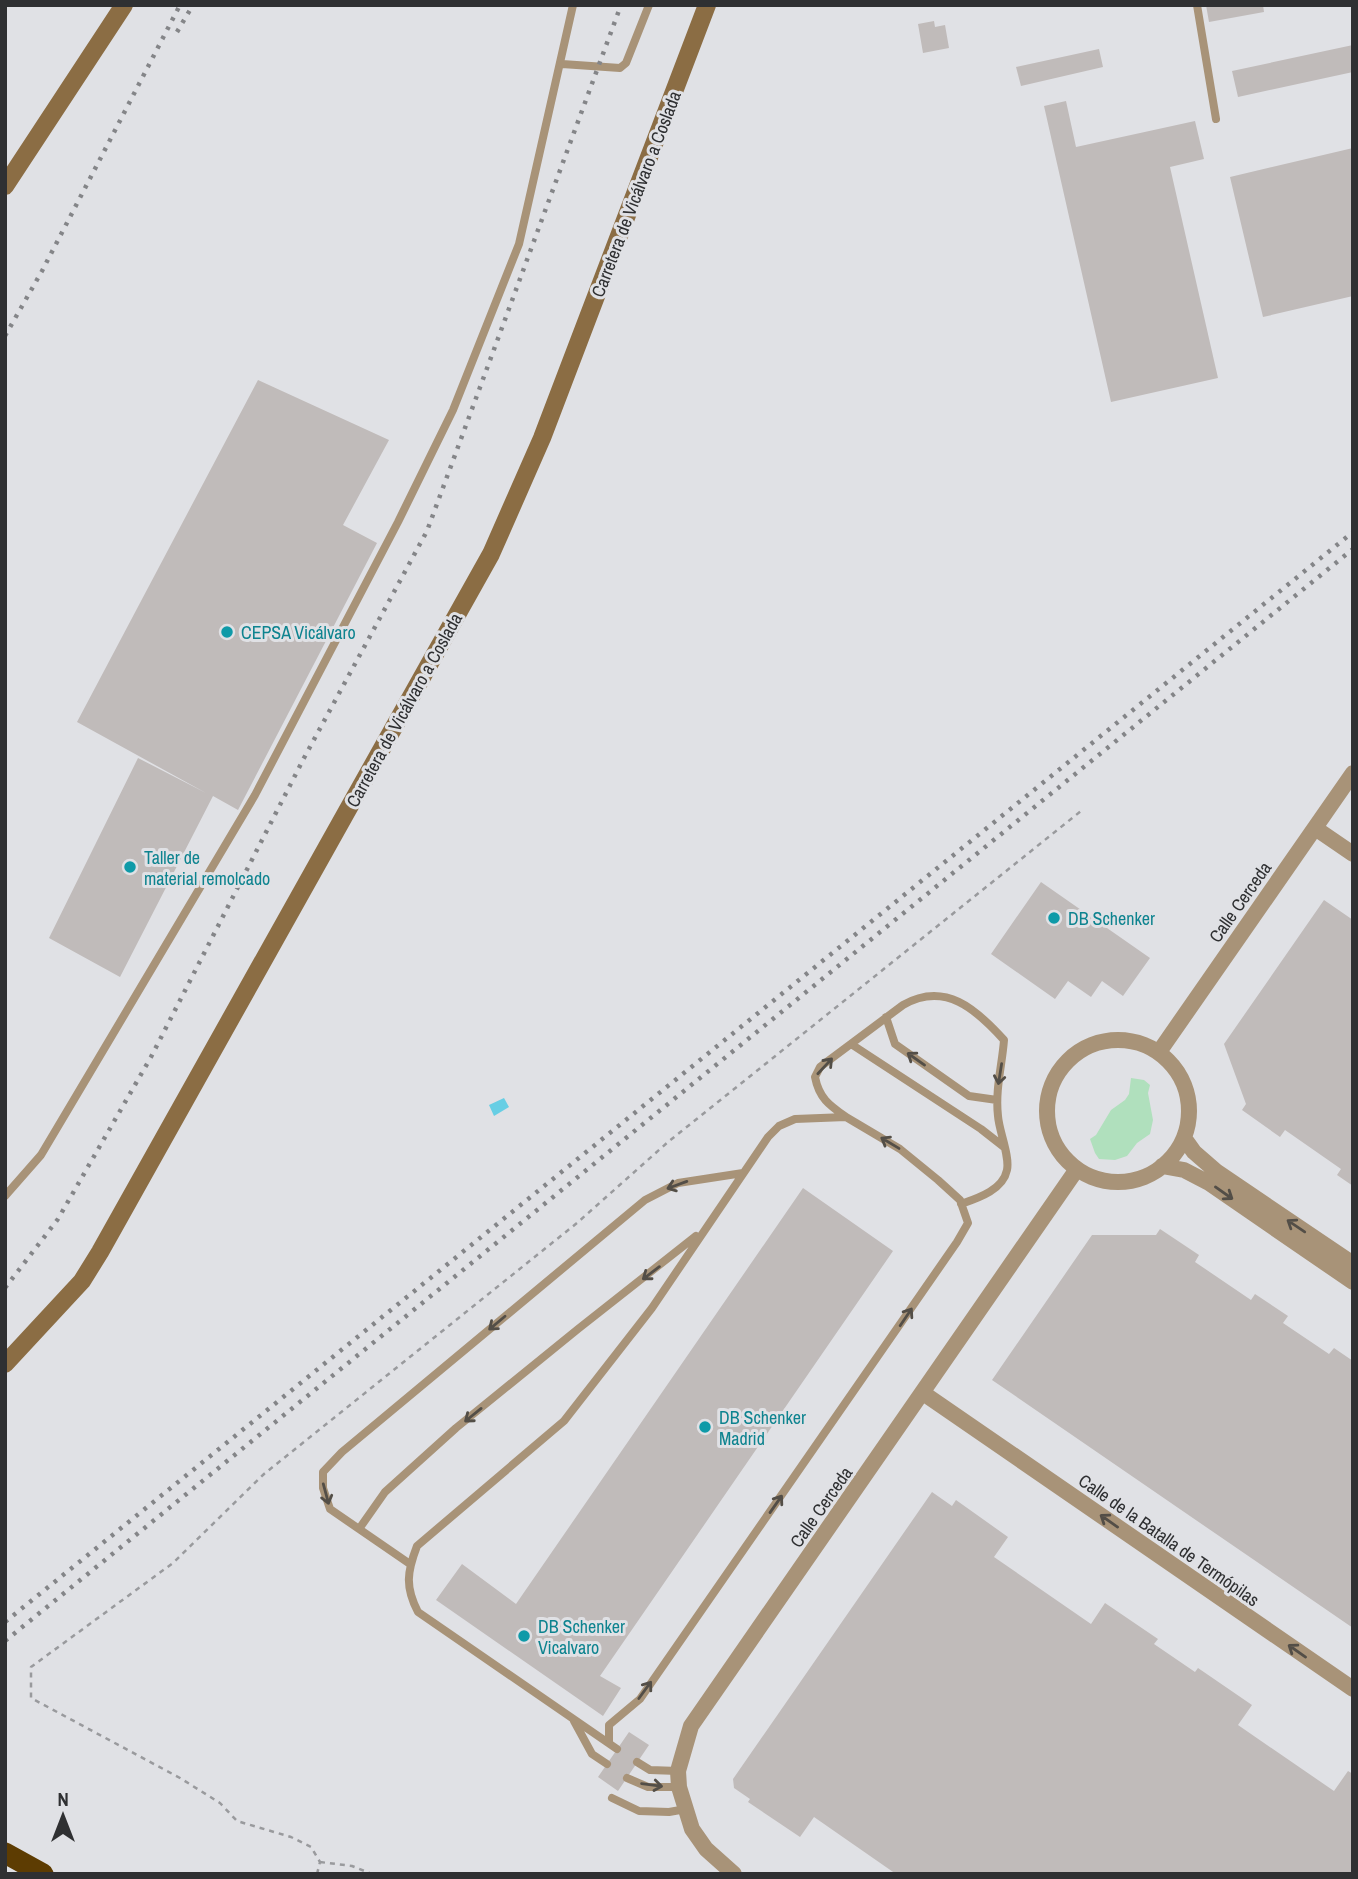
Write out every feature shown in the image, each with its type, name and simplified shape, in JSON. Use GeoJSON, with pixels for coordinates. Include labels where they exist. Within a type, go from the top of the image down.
{"type":"FeatureCollection","features":[{"type":"Feature","properties":{"kind":"highway"},"geometry":{"type":"LineString","coordinates":[[5,1853],[43,1874]]}},
{"type":"Feature","properties":{"kind":"street"},"geometry":{"type":"LineString","coordinates":[[5,187],[124,5]]}},
{"type":"Feature","properties":{"kind":"street","name":"Carretera de Vicálvaro a Coslada"},"geometry":{"type":"LineString","coordinates":[[5,1364],[82,1281],[100,1252],[491,554],[542,438],[708,5]]}},
{"type":"Feature","properties":{"kind":"street","name":"Calle Cerceda"},"geometry":{"type":"LineString","coordinates":[[1159,1052],[1353,774]]}},
{"type":"Feature","properties":{"kind":"street"},"geometry":{"type":"LineString","coordinates":[[1315,828],[1353,854]]}},
{"type":"Feature","properties":{"kind":"street"},"geometry":{"type":"LineString","coordinates":[[1116,1039],[1131,1040],[1159,1052],[1176,1069],[1186,1091],[1189,1114],[1184,1138],[1162,1166],[1150,1174],[1120,1182],[1098,1179],[1077,1169],[1056,1148],[1046,1120],[1049,1090],[1063,1064],[1087,1046],[1116,1039]]}},
{"type":"Feature","properties":{"kind":"street"},"geometry":{"type":"LineString","coordinates":[[1184,1138],[1194,1152],[1217,1172],[1353,1264]]}},
{"type":"Feature","properties":{"kind":"street"},"geometry":{"type":"LineString","coordinates":[[1162,1166],[1184,1170],[1209,1183],[1353,1282]]}},
{"type":"Feature","properties":{"kind":"street","name":"Calle Cerceda"},"geometry":{"type":"LineString","coordinates":[[678,1779],[691,1726],[1077,1169]]}},
{"type":"Feature","properties":{"kind":"street","name":"Calle de la Batalla de Termópilas"},"geometry":{"type":"LineString","coordinates":[[923,1393],[1353,1689]]}},
{"type":"Feature","properties":{"kind":"street"},"geometry":{"type":"LineString","coordinates":[[678,1779],[692,1829],[706,1849],[734,1874]]}},
{"type":"Feature","properties":{"kind":"lane"},"geometry":{"type":"LineString","coordinates":[[5,1196],[41,1155],[256,795],[453,410],[519,244],[562,64],[573,5]]}},
{"type":"Feature","properties":{"kind":"lane"},"geometry":{"type":"LineString","coordinates":[[562,64],[621,68],[626,63],[649,5]]}},
{"type":"Feature","properties":{"kind":"lane"},"geometry":{"type":"LineString","coordinates":[[1197,5],[1216,119]]}},
{"type":"Feature","properties":{"kind":"lane"},"geometry":{"type":"LineString","coordinates":[[609,1743],[609,1725],[640,1699],[968,1223],[961,1204],[960,1200],[938,1180],[900,1149],[846,1117],[818,1092],[815,1077],[820,1067],[917,997],[947,996],[967,1008],[1004,1040],[997,1100],[1008,1169],[990,1193],[961,1204]]}},
{"type":"Feature","properties":{"kind":"lane"},"geometry":{"type":"LineString","coordinates":[[886,1017],[895,1044],[969,1096],[997,1100]]}},
{"type":"Feature","properties":{"kind":"lane"},"geometry":{"type":"LineString","coordinates":[[851,1044],[1004,1147]]}},
{"type":"Feature","properties":{"kind":"lane"},"geometry":{"type":"LineString","coordinates":[[617,1749],[418,1612],[409,1594],[410,1564],[417,1546],[426,1537],[564,1421],[652,1308],[743,1173],[779,1126],[802,1118],[846,1117]]}},
{"type":"Feature","properties":{"kind":"lane"},"geometry":{"type":"LineString","coordinates":[[410,1564],[330,1509],[323,1488],[323,1472],[342,1452],[645,1200],[678,1183],[743,1173]]}},
{"type":"Feature","properties":{"kind":"lane"},"geometry":{"type":"LineString","coordinates":[[359,1529],[385,1492],[456,1428],[704,1230]]}},
{"type":"Feature","properties":{"kind":"lane"},"geometry":{"type":"LineString","coordinates":[[573,1718],[592,1754],[607,1764]]}},
{"type":"Feature","properties":{"kind":"lane"},"geometry":{"type":"LineString","coordinates":[[637,1762],[650,1770],[678,1779]]}},
{"type":"Feature","properties":{"kind":"lane"},"geometry":{"type":"LineString","coordinates":[[627,1778],[648,1787],[678,1779]]}},
{"type":"Feature","properties":{"kind":"lane"},"geometry":{"type":"LineString","coordinates":[[612,1798],[639,1811],[669,1812],[686,1809]]}},
{"type":"Feature","properties":{"kind":"path"},"geometry":{"type":"LineString","coordinates":[[320,1862],[352,1866],[372,1874]]}},
{"type":"Feature","properties":{"kind":"green space"},"geometry":{"type":"Polygon","coordinates":[[[1131,1078],[1144,1080],[1150,1085],[1148,1093],[1153,1120],[1150,1134],[1137,1143],[1127,1156],[1115,1160],[1099,1159],[1090,1139],[1096,1135],[1111,1110],[1125,1100],[1129,1094],[1131,1078]]]}},
{"type":"Feature","properties":{"kind":"water"},"geometry":{"type":"Polygon","coordinates":[[[504,1098],[509,1107],[494,1116],[489,1105],[504,1098]]]}},
{"type":"Feature","properties":{"kind":"building"},"geometry":{"type":"Polygon","coordinates":[[[1206,5],[1263,5],[1264,12],[1209,22],[1206,5]]]}},
{"type":"Feature","properties":{"kind":"building"},"geometry":{"type":"Polygon","coordinates":[[[934,21],[935,27],[945,25],[949,48],[923,53],[918,24],[934,21]]]}},
{"type":"Feature","properties":{"kind":"building"},"geometry":{"type":"Polygon","coordinates":[[[1353,45],[1353,72],[1238,97],[1232,71],[1353,45]]]}},
{"type":"Feature","properties":{"kind":"building"},"geometry":{"type":"Polygon","coordinates":[[[1099,49],[1103,67],[1021,86],[1016,67],[1099,49]]]}},
{"type":"Feature","properties":{"kind":"building"},"geometry":{"type":"Polygon","coordinates":[[[1066,101],[1076,147],[1195,121],[1204,159],[1170,167],[1218,378],[1111,402],[1044,106],[1066,101]]]}},
{"type":"Feature","properties":{"kind":"building"},"geometry":{"type":"Polygon","coordinates":[[[1353,148],[1353,296],[1263,317],[1230,177],[1353,148]]]}},
{"type":"Feature","properties":{"kind":"building","name":"CEPSA Vicálvaro"},"geometry":{"type":"Polygon","coordinates":[[[258,380],[389,440],[343,525],[377,543],[238,810],[213,796],[120,977],[49,938],[138,758],[206,793],[77,722],[258,380]]]}},
{"type":"Feature","properties":{"kind":"building","name":"DB Schenker"},"geometry":{"type":"Polygon","coordinates":[[[1041,882],[1150,958],[1123,996],[1102,981],[1091,997],[1068,981],[1055,999],[991,954],[1041,882]]]}},
{"type":"Feature","properties":{"kind":"building"},"geometry":{"type":"Polygon","coordinates":[[[1324,900],[1353,920],[1353,1186],[1337,1175],[1341,1169],[1285,1130],[1280,1137],[1242,1110],[1246,1104],[1224,1044],[1324,900]]]}},
{"type":"Feature","properties":{"kind":"building","name":"DB Schenker Madrid"},"geometry":{"type":"Polygon","coordinates":[[[803,1188],[893,1251],[600,1676],[621,1688],[603,1716],[436,1600],[462,1564],[516,1604],[803,1188]]]}},
{"type":"Feature","properties":{"kind":"building"},"geometry":{"type":"Polygon","coordinates":[[[1160,1229],[1199,1255],[1195,1262],[1251,1300],[1255,1294],[1288,1316],[1283,1323],[1329,1354],[1334,1348],[1353,1361],[1353,1628],[992,1380],[1092,1235],[1156,1235],[1160,1229]]]}},
{"type":"Feature","properties":{"kind":"building"},"geometry":{"type":"Polygon","coordinates":[[[932,1492],[952,1506],[956,1500],[1008,1537],[994,1557],[1091,1624],[1105,1603],[1158,1639],[1154,1644],[1195,1672],[1198,1668],[1252,1705],[1238,1725],[1334,1791],[1348,1771],[1353,1774],[1353,1874],[896,1874],[814,1817],[800,1837],[748,1802],[750,1799],[734,1788],[733,1779],[932,1492]]]}},
{"type":"Feature","properties":{"kind":"building"},"geometry":{"type":"Polygon","coordinates":[[[629,1732],[649,1745],[618,1791],[598,1777],[629,1732]]]}},
{"type":"Feature","properties":{"kind":"railway"},"geometry":{"type":"LineString","coordinates":[[5,336],[42,271],[180,5]]}},
{"type":"Feature","properties":{"kind":"railway"},"geometry":{"type":"LineString","coordinates":[[177,32],[193,5]]}},
{"type":"Feature","properties":{"kind":"railway"},"geometry":{"type":"LineString","coordinates":[[5,1288],[58,1219],[151,1057],[304,758],[427,531],[621,5]]}},
{"type":"Feature","properties":{"kind":"railway"},"geometry":{"type":"LineString","coordinates":[[5,1622],[1353,532]]}},
{"type":"Feature","properties":{"kind":"railway"},"geometry":{"type":"LineString","coordinates":[[5,1641],[1353,549]]}},
{"type":"Feature","properties":{"kind":"place","name":"CEPSA Vicálvaro"},"geometry":{"type":"Point","coordinates":[227,632]}},
{"type":"Feature","properties":{"kind":"place","name":"Taller de material remolcado"},"geometry":{"type":"Point","coordinates":[130,867]}},
{"type":"Feature","properties":{"kind":"place","name":"DB Schenker"},"geometry":{"type":"Point","coordinates":[1054,918]}},
{"type":"Feature","properties":{"kind":"place","name":"DB Schenker Madrid"},"geometry":{"type":"Point","coordinates":[705,1427]}},
{"type":"Feature","properties":{"kind":"place","name":"DB Schenker Vicalvaro"},"geometry":{"type":"Point","coordinates":[524,1636]}}]}
